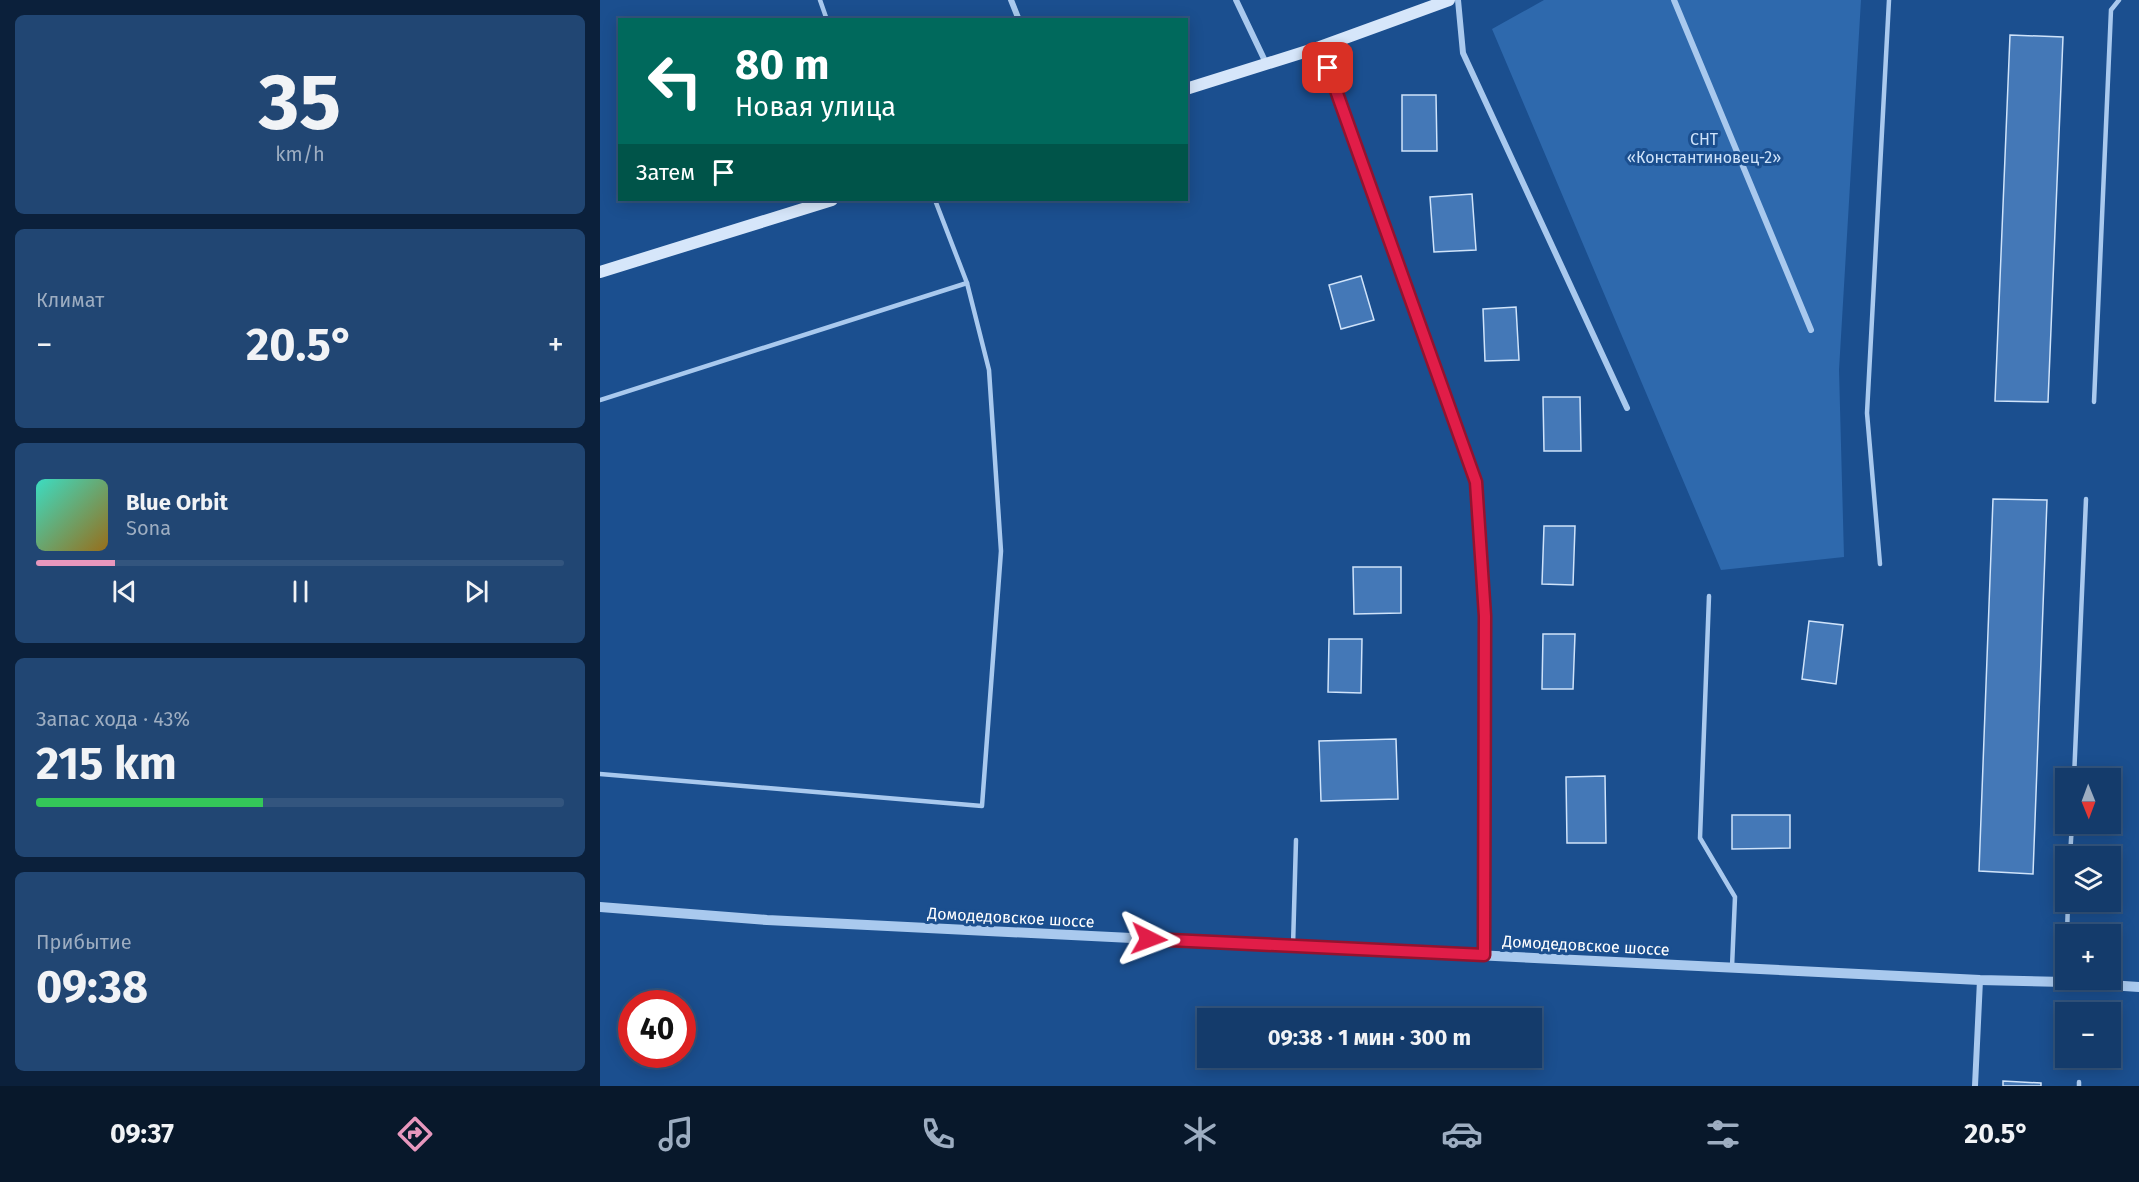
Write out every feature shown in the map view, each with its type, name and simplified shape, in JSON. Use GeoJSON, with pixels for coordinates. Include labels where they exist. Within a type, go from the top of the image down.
{"type":"FeatureCollection","features":[{"type":"Feature","properties":{"kind":"main road"},"geometry":{"type":"LineString","coordinates":[[1188,88],[1320,47],[1449,0]]}},
{"type":"Feature","properties":{"kind":"main road"},"geometry":{"type":"LineString","coordinates":[[600,272],[829,201]]}},
{"type":"Feature","properties":{"kind":"street"},"geometry":{"type":"LineString","coordinates":[[1011,0],[1018,18]]}},
{"type":"Feature","properties":{"kind":"street"},"geometry":{"type":"LineString","coordinates":[[1236,0],[1266,64]]}},
{"type":"Feature","properties":{"kind":"street"},"geometry":{"type":"LineString","coordinates":[[1458,0],[1463,53],[1627,408]]}},
{"type":"Feature","properties":{"kind":"street"},"geometry":{"type":"LineString","coordinates":[[1674,0],[1811,330]]}},
{"type":"Feature","properties":{"kind":"street"},"geometry":{"type":"LineString","coordinates":[[1320,47],[1476,482],[1485,616],[1484,955]]}},
{"type":"Feature","properties":{"kind":"street","name":"Домодедовское шоссе"},"geometry":{"type":"LineString","coordinates":[[600,907],[767,920],[1980,980],[2055,982]]}},
{"type":"Feature","properties":{"kind":"street"},"geometry":{"type":"LineString","coordinates":[[1975,1086],[1980,980]]}},
{"type":"Feature","properties":{"kind":"street","name":"Домодедовское шоссе"},"geometry":{"type":"LineString","coordinates":[[2121,986],[2139,987]]}},
{"type":"Feature","properties":{"kind":"lane"},"geometry":{"type":"LineString","coordinates":[[820,0],[826,18]]}},
{"type":"Feature","properties":{"kind":"lane"},"geometry":{"type":"LineString","coordinates":[[1880,564],[1867,413],[1889,0]]}},
{"type":"Feature","properties":{"kind":"lane"},"geometry":{"type":"LineString","coordinates":[[2094,402],[2111,10],[2119,0]]}},
{"type":"Feature","properties":{"kind":"lane"},"geometry":{"type":"LineString","coordinates":[[600,774],[982,806],[1001,551],[989,370],[967,283],[935,201]]}},
{"type":"Feature","properties":{"kind":"lane"},"geometry":{"type":"LineString","coordinates":[[600,400],[967,283]]}},
{"type":"Feature","properties":{"kind":"lane"},"geometry":{"type":"LineString","coordinates":[[2074,768],[2086,499]]}},
{"type":"Feature","properties":{"kind":"lane"},"geometry":{"type":"LineString","coordinates":[[1709,596],[1700,838],[1735,897],[1732,968]]}},
{"type":"Feature","properties":{"kind":"lane"},"geometry":{"type":"LineString","coordinates":[[1293,946],[1296,840]]}},
{"type":"Feature","properties":{"kind":"green space","name":"СНТ «Константиновец-2»"},"geometry":{"type":"Polygon","coordinates":[[[1544,0],[1861,0],[1839,370],[1844,557],[1721,570],[1492,29],[1544,0]]]}},
{"type":"Feature","properties":{"kind":"building"},"geometry":{"type":"Polygon","coordinates":[[[2010,35],[2063,37],[2048,402],[1995,401],[2010,35]]]}},
{"type":"Feature","properties":{"kind":"building"},"geometry":{"type":"Polygon","coordinates":[[[1402,95],[1436,95],[1437,151],[1402,151],[1402,95]]]}},
{"type":"Feature","properties":{"kind":"building"},"geometry":{"type":"Polygon","coordinates":[[[1472,194],[1476,250],[1434,252],[1430,197],[1472,194]]]}},
{"type":"Feature","properties":{"kind":"building"},"geometry":{"type":"Polygon","coordinates":[[[1361,276],[1374,320],[1341,329],[1329,285],[1361,276]]]}},
{"type":"Feature","properties":{"kind":"building"},"geometry":{"type":"Polygon","coordinates":[[[1516,307],[1519,360],[1485,361],[1483,309],[1516,307]]]}},
{"type":"Feature","properties":{"kind":"building"},"geometry":{"type":"Polygon","coordinates":[[[1543,397],[1580,397],[1581,451],[1544,451],[1543,397]]]}},
{"type":"Feature","properties":{"kind":"building"},"geometry":{"type":"Polygon","coordinates":[[[1993,499],[2047,500],[2033,874],[1979,871],[1993,499]]]}},
{"type":"Feature","properties":{"kind":"building"},"geometry":{"type":"Polygon","coordinates":[[[1544,526],[1575,526],[1573,585],[1542,584],[1544,526]]]}},
{"type":"Feature","properties":{"kind":"building"},"geometry":{"type":"Polygon","coordinates":[[[1353,567],[1401,567],[1401,613],[1354,614],[1353,567]]]}},
{"type":"Feature","properties":{"kind":"building"},"geometry":{"type":"Polygon","coordinates":[[[1809,621],[1843,625],[1836,684],[1802,679],[1809,621]]]}},
{"type":"Feature","properties":{"kind":"building"},"geometry":{"type":"Polygon","coordinates":[[[1543,634],[1575,634],[1573,689],[1542,689],[1543,634]]]}},
{"type":"Feature","properties":{"kind":"building"},"geometry":{"type":"Polygon","coordinates":[[[1329,639],[1362,639],[1361,693],[1328,692],[1329,639]]]}},
{"type":"Feature","properties":{"kind":"building"},"geometry":{"type":"Polygon","coordinates":[[[1396,739],[1398,799],[1321,801],[1319,741],[1396,739]]]}},
{"type":"Feature","properties":{"kind":"building"},"geometry":{"type":"Polygon","coordinates":[[[1605,776],[1606,843],[1567,843],[1566,777],[1605,776]]]}},
{"type":"Feature","properties":{"kind":"building"},"geometry":{"type":"Polygon","coordinates":[[[1732,815],[1790,815],[1790,848],[1732,849],[1732,815]]]}},
{"type":"Feature","properties":{"kind":"building"},"geometry":{"type":"Polygon","coordinates":[[[2003,1081],[2041,1083],[2041,1086],[2003,1086],[2003,1081]]]}},
{"type":"Feature","properties":{"kind":"route"},"geometry":{"type":"LineString","coordinates":[[1149,939],[1484,955],[1485,616],[1476,482],[1328,68]]}}]}
